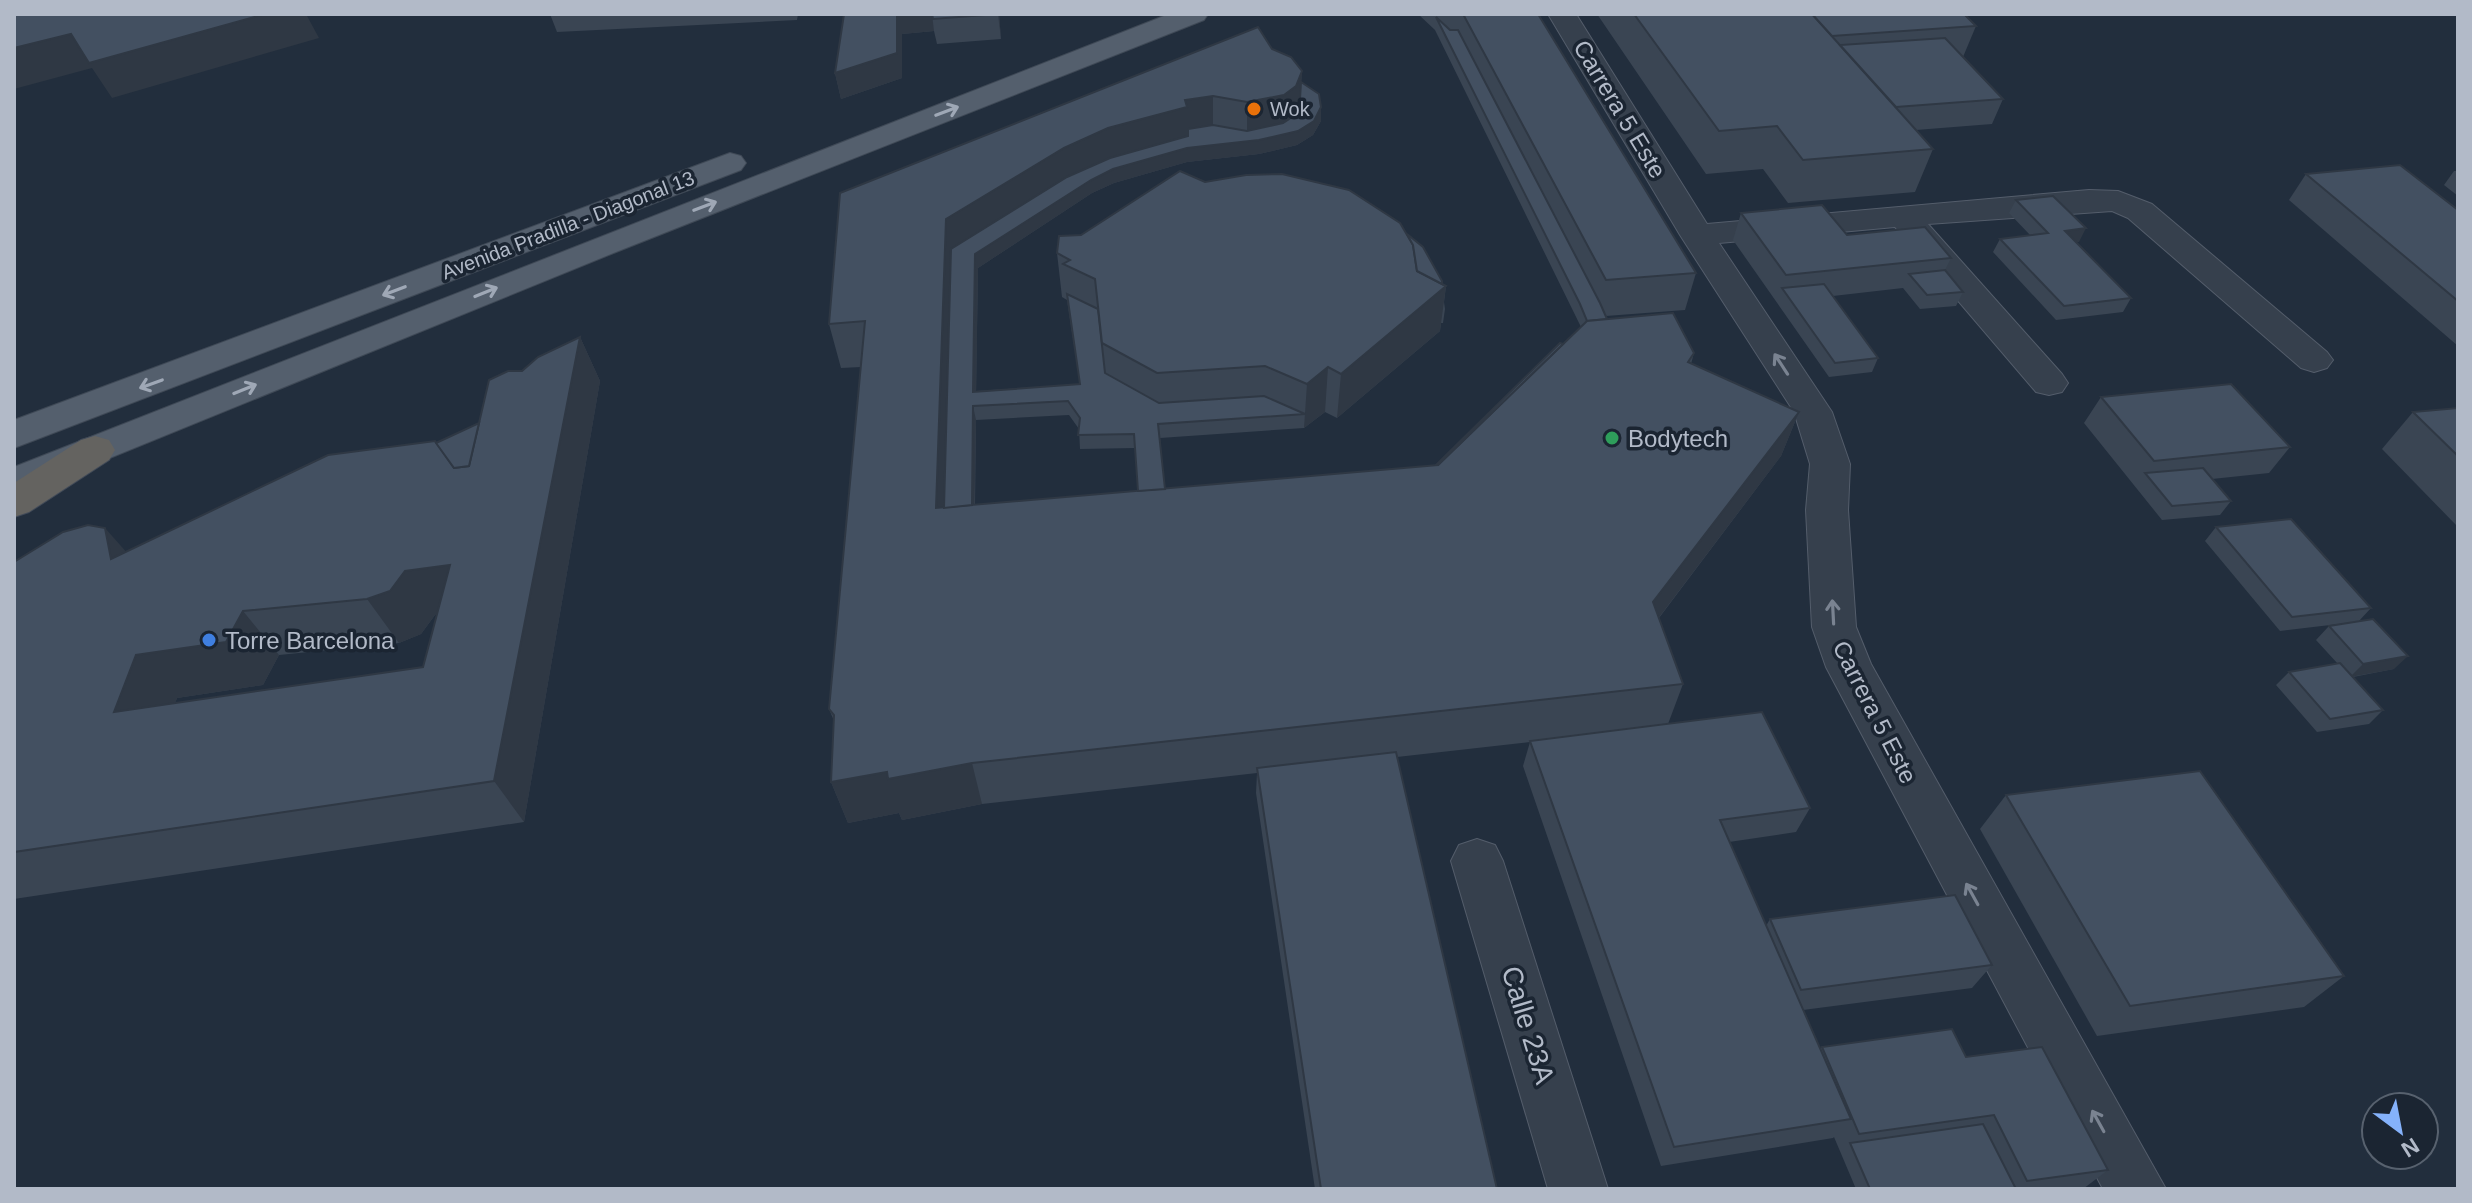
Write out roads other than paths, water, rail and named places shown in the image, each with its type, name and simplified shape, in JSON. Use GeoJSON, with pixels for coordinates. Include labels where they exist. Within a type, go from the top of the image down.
{"type":"FeatureCollection","features":[{"type":"Feature","properties":{"kind":"highway"},"geometry":{"type":"LineString","coordinates":[[14,502],[95,450]]}},
{"type":"Feature","properties":{"kind":"main road","name":"Avenida Pradilla - Diagonal 13"},"geometry":{"type":"LineString","coordinates":[[14,435],[1121,14]]}},
{"type":"Feature","properties":{"kind":"main road","name":"Avenida Pradilla - Diagonal 13"},"geometry":{"type":"LineString","coordinates":[[14,483],[604,245],[1194,14]]}},
{"type":"Feature","properties":{"kind":"street","name":"Carrera 5 Este"},"geometry":{"type":"LineString","coordinates":[[1562,14],[1697,235],[1813,412],[1830,464],[1827,510],[1834,627],[1849,667],[2136,1189]]}},
{"type":"Feature","properties":{"kind":"street"},"geometry":{"type":"LineString","coordinates":[[1697,235],[2089,200],[2118,201],[2140,211],[2314,360]]}},
{"type":"Feature","properties":{"kind":"street"},"geometry":{"type":"LineString","coordinates":[[1903,216],[2049,383]]}},
{"type":"Feature","properties":{"kind":"street","name":"Calle 23A"},"geometry":{"type":"LineString","coordinates":[[1477,861],[1578,1189]]}},
{"type":"Feature","properties":{"kind":"place","name":"Wok"},"geometry":{"type":"Point","coordinates":[1254,109]}},
{"type":"Feature","properties":{"kind":"place","name":"Bodytech"},"geometry":{"type":"Point","coordinates":[1612,438]}},
{"type":"Feature","properties":{"kind":"place","name":"Torre Barcelona"},"geometry":{"type":"Point","coordinates":[209,640]}}]}
